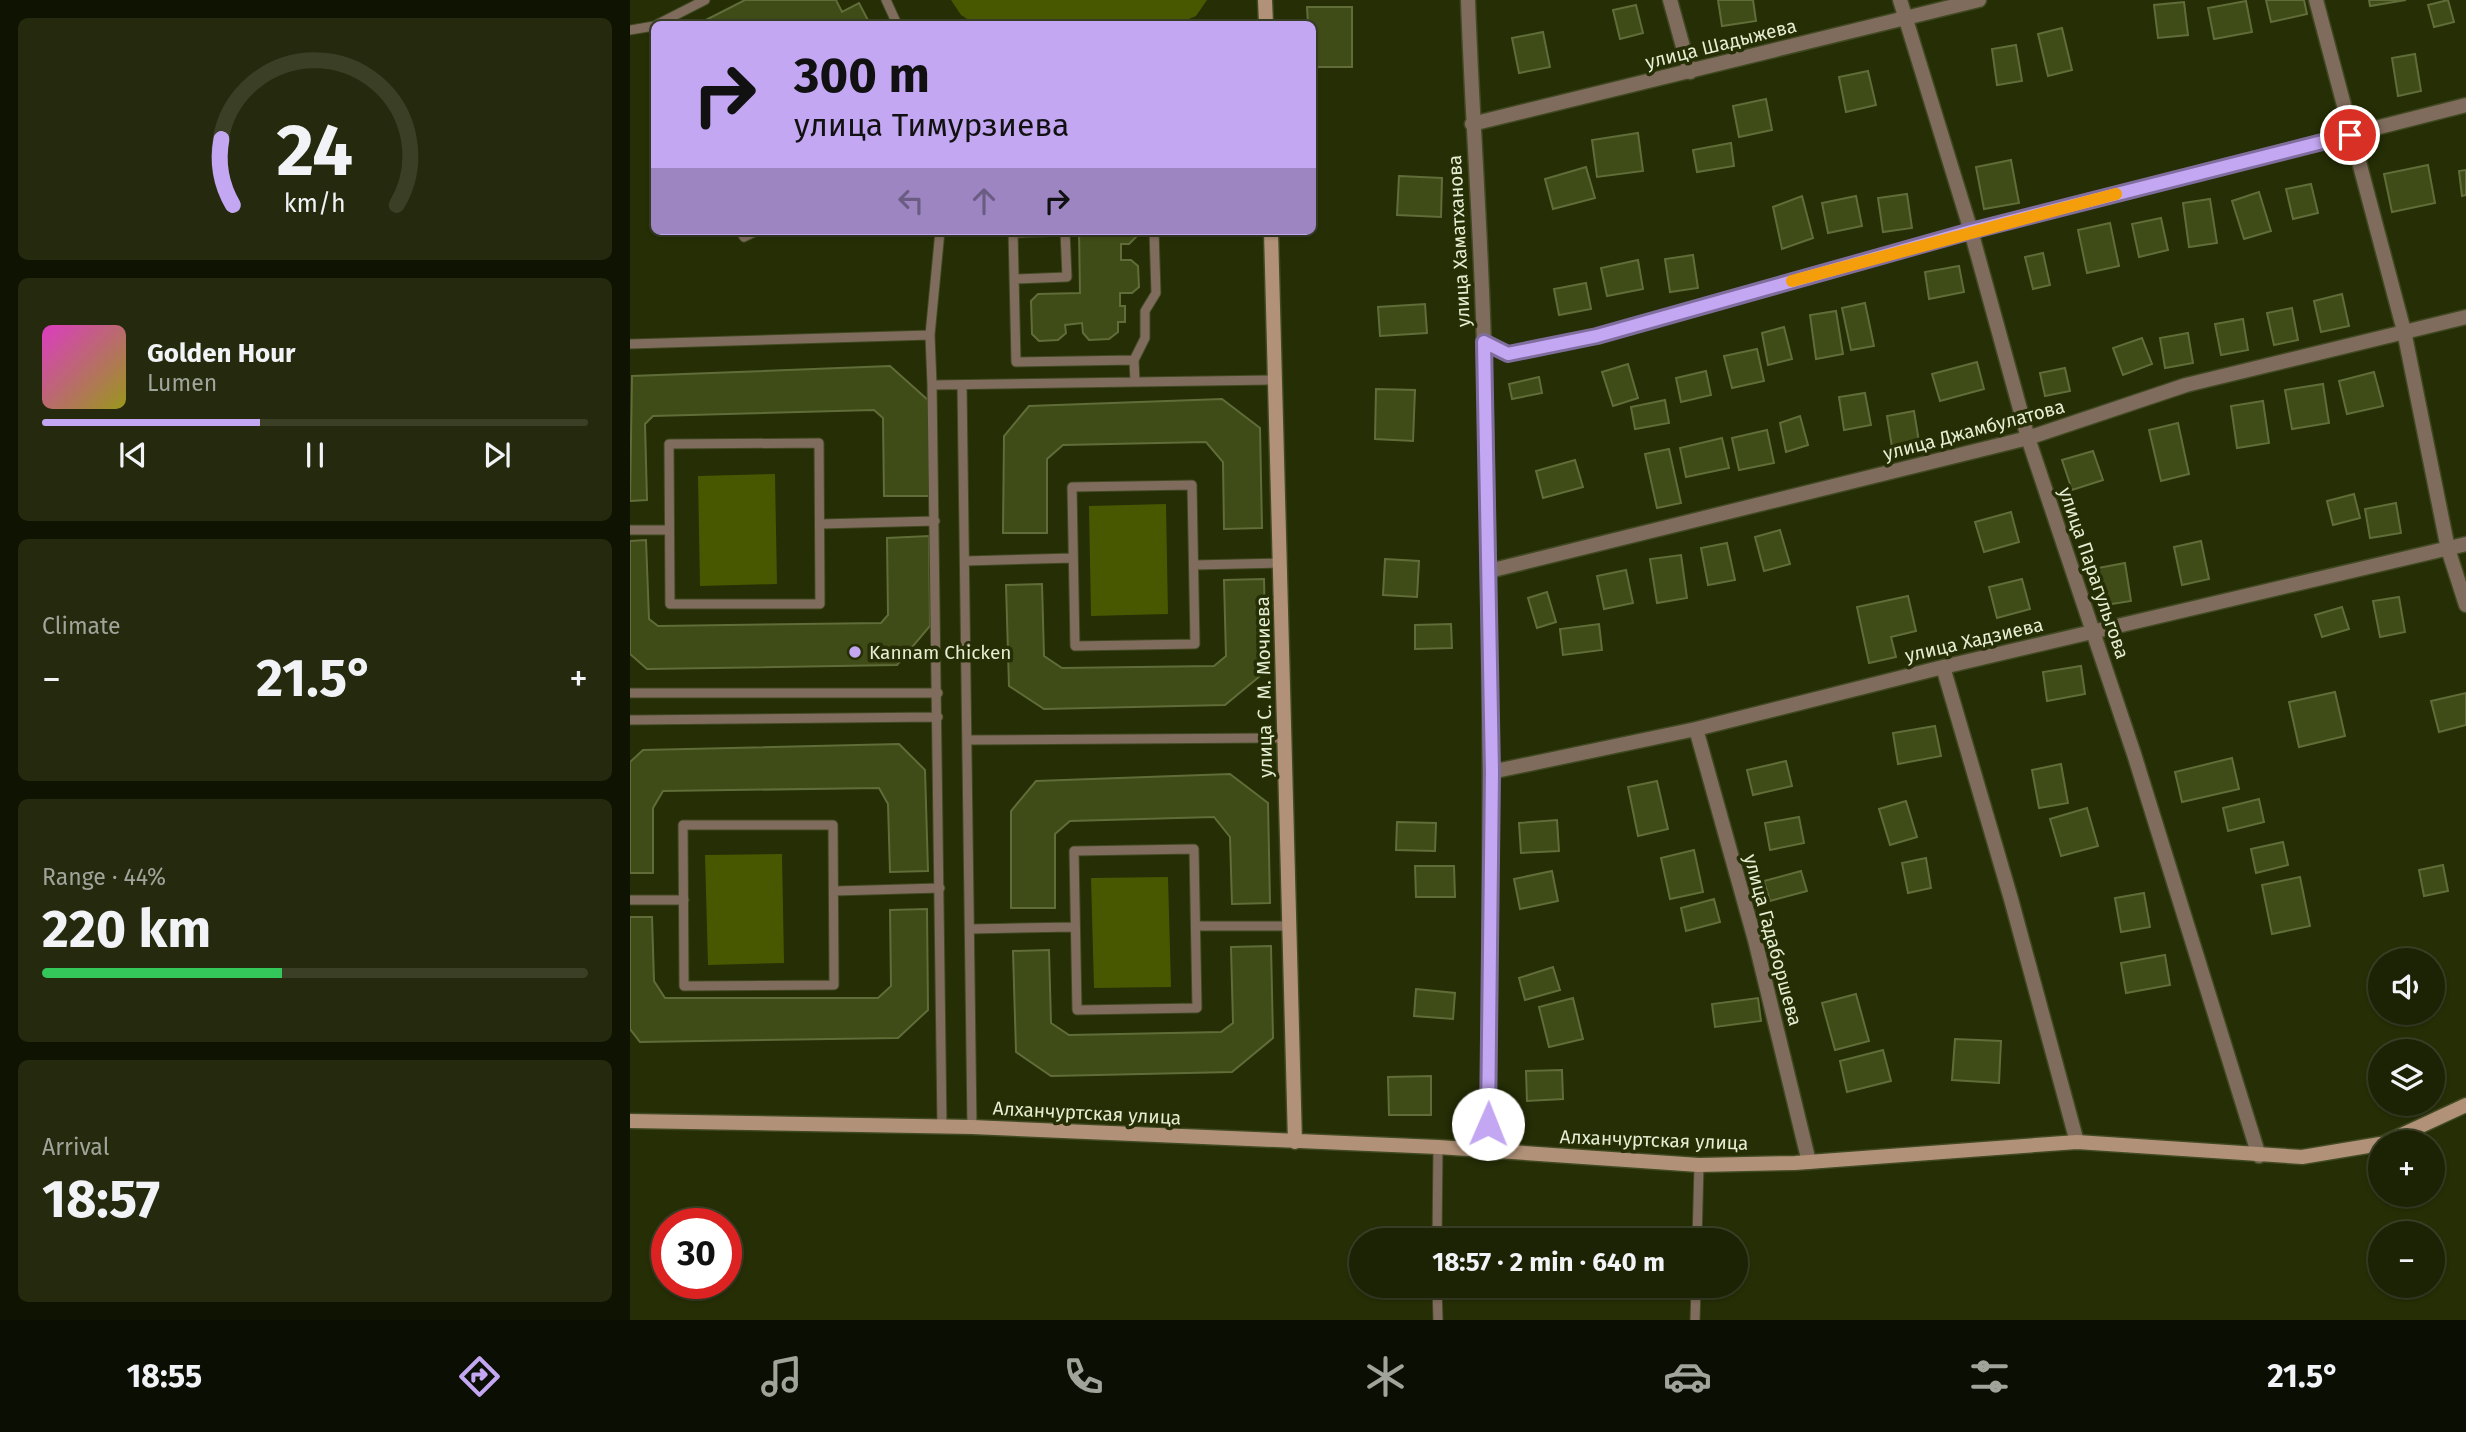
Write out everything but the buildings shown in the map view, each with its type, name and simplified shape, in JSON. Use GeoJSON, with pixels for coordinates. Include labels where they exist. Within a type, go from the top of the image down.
{"type":"FeatureCollection","features":[{"type":"Feature","properties":{"kind":"street"},"geometry":{"type":"LineString","coordinates":[[1265,0],[1266,21]]}},
{"type":"Feature","properties":{"kind":"street","name":"улица Хаматханова"},"geometry":{"type":"LineString","coordinates":[[1468,0],[1484,342],[1489,571],[1492,772],[1488,1151]]}},
{"type":"Feature","properties":{"kind":"street"},"geometry":{"type":"LineString","coordinates":[[1670,0],[1690,72]]}},
{"type":"Feature","properties":{"kind":"street","name":"улица Парагульгова"},"geometry":{"type":"LineString","coordinates":[[1900,0],[1971,231],[2028,438],[2093,632],[2259,1156]]}},
{"type":"Feature","properties":{"kind":"street","name":"улица Шадыжева"},"geometry":{"type":"LineString","coordinates":[[1472,124],[1979,0]]}},
{"type":"Feature","properties":{"kind":"street"},"geometry":{"type":"LineString","coordinates":[[2316,0],[2404,331],[2448,549],[2466,605]]}},
{"type":"Feature","properties":{"kind":"street"},"geometry":{"type":"LineString","coordinates":[[1484,342],[1508,354],[1597,336],[1971,231],[2466,105]]}},
{"type":"Feature","properties":{"kind":"street","name":"улица С. М. Мочиева"},"geometry":{"type":"LineString","coordinates":[[1271,235],[1295,1142]]}},
{"type":"Feature","properties":{"kind":"street","name":"улица Джамбулатова"},"geometry":{"type":"LineString","coordinates":[[1489,571],[2028,438],[2186,384],[2466,317]]}},
{"type":"Feature","properties":{"kind":"street","name":"улица Хадзиева"},"geometry":{"type":"LineString","coordinates":[[1492,772],[1696,729],[1943,667],[2466,544]]}},
{"type":"Feature","properties":{"kind":"street"},"geometry":{"type":"LineString","coordinates":[[1943,667],[2011,899],[2077,1142]]}},
{"type":"Feature","properties":{"kind":"street","name":"улица Гадаборшева"},"geometry":{"type":"LineString","coordinates":[[1696,729],[1755,940],[1809,1162]]}},
{"type":"Feature","properties":{"kind":"street","name":"Алханчуртская улица"},"geometry":{"type":"LineString","coordinates":[[2411,1130],[2466,1105]]}},
{"type":"Feature","properties":{"kind":"street","name":"Алханчуртская улица"},"geometry":{"type":"LineString","coordinates":[[630,1121],[972,1127],[1438,1147],[1699,1165],[1809,1162],[2077,1142],[2302,1157],[2368,1145]]}},
{"type":"Feature","properties":{"kind":"lane"},"geometry":{"type":"LineString","coordinates":[[666,21],[705,0]]}},
{"type":"Feature","properties":{"kind":"lane"},"geometry":{"type":"LineString","coordinates":[[886,0],[896,21]]}},
{"type":"Feature","properties":{"kind":"lane"},"geometry":{"type":"LineString","coordinates":[[630,30],[651,27]]}},
{"type":"Feature","properties":{"kind":"lane"},"geometry":{"type":"LineString","coordinates":[[940,235],[930,335],[938,693],[942,1127]]}},
{"type":"Feature","properties":{"kind":"lane"},"geometry":{"type":"LineString","coordinates":[[1013,235],[1016,362],[1134,360]]}},
{"type":"Feature","properties":{"kind":"lane"},"geometry":{"type":"LineString","coordinates":[[1014,279],[1067,277],[1065,235]]}},
{"type":"Feature","properties":{"kind":"lane"},"geometry":{"type":"LineString","coordinates":[[1135,382],[1134,360],[1145,338],[1145,311],[1156,293],[1154,235]]}},
{"type":"Feature","properties":{"kind":"lane"},"geometry":{"type":"LineString","coordinates":[[630,344],[930,335]]}},
{"type":"Feature","properties":{"kind":"lane"},"geometry":{"type":"LineString","coordinates":[[932,385],[1275,380]]}},
{"type":"Feature","properties":{"kind":"lane"},"geometry":{"type":"LineString","coordinates":[[962,385],[972,1127]]}},
{"type":"Feature","properties":{"kind":"lane"},"geometry":{"type":"LineString","coordinates":[[669,443],[820,443],[820,604],[670,604],[670,530],[669,443]]}},
{"type":"Feature","properties":{"kind":"lane"},"geometry":{"type":"LineString","coordinates":[[1192,485],[1195,644],[1075,646],[1073,558],[1072,487],[1192,485]]}},
{"type":"Feature","properties":{"kind":"lane"},"geometry":{"type":"LineString","coordinates":[[820,524],[935,521]]}},
{"type":"Feature","properties":{"kind":"lane"},"geometry":{"type":"LineString","coordinates":[[630,530],[670,530]]}},
{"type":"Feature","properties":{"kind":"lane"},"geometry":{"type":"LineString","coordinates":[[965,561],[1073,558]]}},
{"type":"Feature","properties":{"kind":"lane"},"geometry":{"type":"LineString","coordinates":[[1194,565],[1280,564]]}},
{"type":"Feature","properties":{"kind":"lane"},"geometry":{"type":"LineString","coordinates":[[630,693],[938,693]]}},
{"type":"Feature","properties":{"kind":"lane"},"geometry":{"type":"LineString","coordinates":[[630,720],[938,717]]}},
{"type":"Feature","properties":{"kind":"lane"},"geometry":{"type":"LineString","coordinates":[[968,740],[1284,738]]}},
{"type":"Feature","properties":{"kind":"lane"},"geometry":{"type":"LineString","coordinates":[[683,825],[833,825],[834,985],[684,986],[684,900],[683,825]]}},
{"type":"Feature","properties":{"kind":"lane"},"geometry":{"type":"LineString","coordinates":[[1195,849],[1197,1008],[1077,1010],[1075,927],[1074,851],[1195,849]]}},
{"type":"Feature","properties":{"kind":"lane"},"geometry":{"type":"LineString","coordinates":[[834,891],[940,888]]}},
{"type":"Feature","properties":{"kind":"lane"},"geometry":{"type":"LineString","coordinates":[[630,900],[684,900]]}},
{"type":"Feature","properties":{"kind":"lane"},"geometry":{"type":"LineString","coordinates":[[1196,926],[1289,926]]}},
{"type":"Feature","properties":{"kind":"lane"},"geometry":{"type":"LineString","coordinates":[[970,929],[1075,927]]}},
{"type":"Feature","properties":{"kind":"lane"},"geometry":{"type":"LineString","coordinates":[[1437,1228],[1438,1147]]}},
{"type":"Feature","properties":{"kind":"lane"},"geometry":{"type":"LineString","coordinates":[[1697,1228],[1699,1165]]}},
{"type":"Feature","properties":{"kind":"lane"},"geometry":{"type":"LineString","coordinates":[[1437,1298],[1438,1320]]}},
{"type":"Feature","properties":{"kind":"lane"},"geometry":{"type":"LineString","coordinates":[[1695,1320],[1696,1298]]}},
{"type":"Feature","properties":{"kind":"green space"},"geometry":{"type":"Polygon","coordinates":[[[951,0],[1207,0],[1196,16],[1184,21],[970,21],[961,15],[951,0]]]}},
{"type":"Feature","properties":{"kind":"green space"},"geometry":{"type":"Polygon","coordinates":[[[775,474],[777,584],[700,586],[698,476],[775,474]]]}},
{"type":"Feature","properties":{"kind":"green space"},"geometry":{"type":"Polygon","coordinates":[[[1166,504],[1168,614],[1091,616],[1089,506],[1166,504]]]}},
{"type":"Feature","properties":{"kind":"green space"},"geometry":{"type":"Polygon","coordinates":[[[782,854],[784,963],[708,965],[705,855],[782,854]]]}},
{"type":"Feature","properties":{"kind":"green space"},"geometry":{"type":"Polygon","coordinates":[[[1168,877],[1171,987],[1094,988],[1091,878],[1168,877]]]}},
{"type":"Feature","properties":{"kind":"slow traffic"},"geometry":{"type":"LineString","coordinates":[[1792,281],[2116,194]]}},
{"type":"Feature","properties":{"kind":"place","name":"Kannam Chicken"},"geometry":{"type":"Point","coordinates":[855,652]}},
{"type":"Feature","properties":{"kind":"route"},"geometry":{"type":"LineString","coordinates":[[1488,1124],[1492,772],[1484,342],[1508,354],[1597,336],[1971,231],[2350,135]]}}]}
